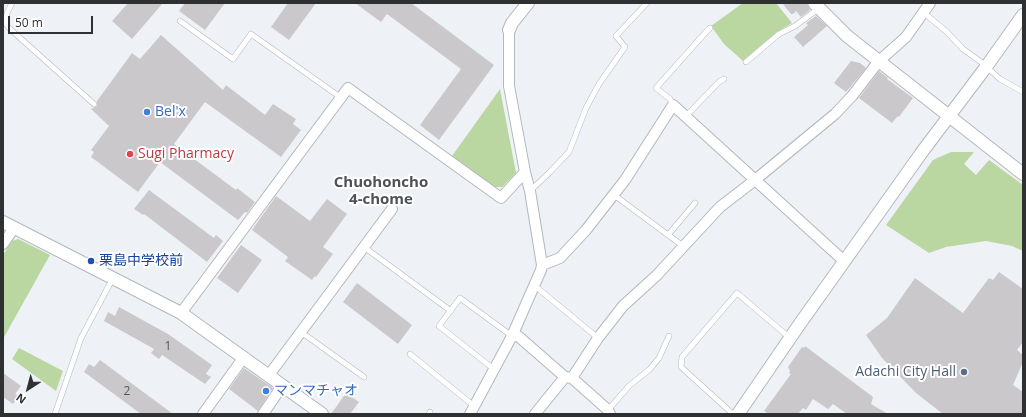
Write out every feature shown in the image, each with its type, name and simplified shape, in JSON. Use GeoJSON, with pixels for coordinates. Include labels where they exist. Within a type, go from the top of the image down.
{"type":"FeatureCollection","features":[{"type":"Feature","properties":{"kind":"street"},"geometry":{"type":"LineString","coordinates":[[472,410],[495,370],[512,336],[535,286],[542,265],[530,190],[525,172],[509,86],[508,30],[528,3]]}},
{"type":"Feature","properties":{"kind":"street"},"geometry":{"type":"LineString","coordinates":[[535,414],[569,378],[623,306],[657,275],[720,207],[835,114],[852,96],[879,61],[906,37],[930,3]]}},
{"type":"Feature","properties":{"kind":"street"},"geometry":{"type":"LineString","coordinates":[[817,6],[847,36],[1023,174]]}},
{"type":"Feature","properties":{"kind":"street"},"geometry":{"type":"LineString","coordinates":[[738,414],[844,261],[1023,15]]}},
{"type":"Feature","properties":{"kind":"street"},"geometry":{"type":"LineString","coordinates":[[181,313],[348,88],[501,198],[525,172]]}},
{"type":"Feature","properties":{"kind":"street"},"geometry":{"type":"LineString","coordinates":[[542,265],[560,258],[586,230],[625,180],[673,105],[844,261]]}},
{"type":"Feature","properties":{"kind":"street"},"geometry":{"type":"LineString","coordinates":[[269,375],[392,209]]}},
{"type":"Feature","properties":{"kind":"street"},"geometry":{"type":"LineString","coordinates":[[3,222],[181,313],[322,414]]}},
{"type":"Feature","properties":{"kind":"street"},"geometry":{"type":"LineString","coordinates":[[3,244],[14,228]]}},
{"type":"Feature","properties":{"kind":"street"},"geometry":{"type":"LineString","coordinates":[[512,336],[518,336],[609,412]]}},
{"type":"Feature","properties":{"kind":"street"},"geometry":{"type":"LineString","coordinates":[[203,414],[244,357]]}},
{"type":"Feature","properties":{"kind":"street"},"geometry":{"type":"LineString","coordinates":[[263,414],[282,386]]}},
{"type":"Feature","properties":{"kind":"lane"},"geometry":{"type":"LineString","coordinates":[[12,3],[6,19],[6,24],[10,29],[94,104]]}},
{"type":"Feature","properties":{"kind":"lane"},"geometry":{"type":"LineString","coordinates":[[530,190],[569,152],[586,108],[599,84],[626,47],[616,36],[647,3]]}},
{"type":"Feature","properties":{"kind":"lane"},"geometry":{"type":"LineString","coordinates":[[746,62],[779,34],[795,26],[817,6]]}},
{"type":"Feature","properties":{"kind":"lane"},"geometry":{"type":"LineString","coordinates":[[923,12],[948,32],[963,49],[1000,79],[1023,92]]}},
{"type":"Feature","properties":{"kind":"lane"},"geometry":{"type":"LineString","coordinates":[[180,21],[233,59],[251,34],[340,97]]}},
{"type":"Feature","properties":{"kind":"lane"},"geometry":{"type":"LineString","coordinates":[[673,105],[670,99],[656,88],[710,28]]}},
{"type":"Feature","properties":{"kind":"lane"},"geometry":{"type":"LineString","coordinates":[[686,116],[719,82],[724,79]]}},
{"type":"Feature","properties":{"kind":"lane"},"geometry":{"type":"LineString","coordinates":[[614,195],[684,247]]}},
{"type":"Feature","properties":{"kind":"lane"},"geometry":{"type":"LineString","coordinates":[[668,235],[695,203]]}},
{"type":"Feature","properties":{"kind":"lane"},"geometry":{"type":"LineString","coordinates":[[364,247],[450,311]]}},
{"type":"Feature","properties":{"kind":"lane"},"geometry":{"type":"LineString","coordinates":[[55,414],[81,338],[113,278]]}},
{"type":"Feature","properties":{"kind":"lane"},"geometry":{"type":"LineString","coordinates":[[535,286],[598,338]]}},
{"type":"Feature","properties":{"kind":"lane"},"geometry":{"type":"LineString","coordinates":[[733,414],[681,367],[682,357],[737,293],[790,338]]}},
{"type":"Feature","properties":{"kind":"lane"},"geometry":{"type":"LineString","coordinates":[[495,370],[439,326],[460,298],[512,336]]}},
{"type":"Feature","properties":{"kind":"lane"},"geometry":{"type":"LineString","coordinates":[[301,332],[364,377]]}},
{"type":"Feature","properties":{"kind":"lane"},"geometry":{"type":"LineString","coordinates":[[609,412],[629,386],[650,369],[659,358],[669,336]]}},
{"type":"Feature","properties":{"kind":"lane"},"geometry":{"type":"LineString","coordinates":[[410,354],[472,410]]}},
{"type":"Feature","properties":{"kind":"green space"},"geometry":{"type":"Polygon","coordinates":[[[743,3],[776,3],[792,23],[777,32],[743,61],[724,44],[711,26],[743,3]]]}},
{"type":"Feature","properties":{"kind":"green space"},"geometry":{"type":"Polygon","coordinates":[[[500,89],[516,173],[502,187],[495,187],[452,156],[500,89]]]}},
{"type":"Feature","properties":{"kind":"green space"},"geometry":{"type":"Polygon","coordinates":[[[951,152],[974,152],[964,164],[976,175],[989,160],[1023,185],[1023,251],[1012,246],[986,241],[946,247],[929,253],[886,225],[933,160],[951,152]]]}},
{"type":"Feature","properties":{"kind":"green space"},"geometry":{"type":"Polygon","coordinates":[[[18,239],[50,255],[3,339],[3,255],[12,241],[18,239]]]}},
{"type":"Feature","properties":{"kind":"green space"},"geometry":{"type":"Polygon","coordinates":[[[19,348],[63,371],[56,391],[12,359],[19,348]]]}},
{"type":"Feature","properties":{"kind":"building"},"geometry":{"type":"Polygon","coordinates":[[[128,3],[163,3],[132,39],[112,21],[128,3]]]}},
{"type":"Feature","properties":{"kind":"building"},"geometry":{"type":"Polygon","coordinates":[[[185,3],[225,3],[205,30],[179,11],[185,3]]]}},
{"type":"Feature","properties":{"kind":"building"},"geometry":{"type":"Polygon","coordinates":[[[288,3],[316,3],[289,40],[271,27],[288,3]]]}},
{"type":"Feature","properties":{"kind":"building"},"geometry":{"type":"Polygon","coordinates":[[[355,3],[411,3],[494,65],[439,140],[420,125],[461,69],[387,14],[381,22],[355,3]]]}},
{"type":"Feature","properties":{"kind":"building"},"geometry":{"type":"Polygon","coordinates":[[[782,3],[806,3],[810,10],[801,17],[796,11],[791,14],[782,3]]]}},
{"type":"Feature","properties":{"kind":"building"},"geometry":{"type":"Polygon","coordinates":[[[816,16],[827,26],[803,47],[794,37],[808,25],[806,23],[816,16]]]}},
{"type":"Feature","properties":{"kind":"building"},"geometry":{"type":"Polygon","coordinates":[[[161,35],[223,90],[226,85],[265,115],[273,104],[296,119],[293,124],[301,130],[281,157],[205,102],[174,144],[236,190],[237,188],[255,202],[247,213],[245,212],[238,220],[160,162],[138,192],[91,157],[94,152],[91,150],[109,126],[91,109],[97,106],[97,101],[132,53],[140,59],[161,35]]]}},
{"type":"Feature","properties":{"kind":"building"},"geometry":{"type":"Polygon","coordinates":[[[851,61],[860,63],[866,68],[846,92],[834,83],[851,61]]]}},
{"type":"Feature","properties":{"kind":"building"},"geometry":{"type":"Polygon","coordinates":[[[879,71],[888,78],[887,79],[913,98],[899,117],[898,116],[892,123],[859,98],[879,71]]]}},
{"type":"Feature","properties":{"kind":"building"},"geometry":{"type":"Polygon","coordinates":[[[149,190],[214,238],[216,235],[223,241],[207,262],[144,214],[143,215],[134,209],[149,190]]]}},
{"type":"Feature","properties":{"kind":"building"},"geometry":{"type":"Polygon","coordinates":[[[276,196],[310,221],[327,199],[347,214],[323,247],[333,254],[316,277],[315,276],[312,280],[285,261],[288,257],[252,230],[276,196]]]}},
{"type":"Feature","properties":{"kind":"building"},"geometry":{"type":"Polygon","coordinates":[[[241,245],[262,260],[238,293],[217,278],[241,245]]]}},
{"type":"Feature","properties":{"kind":"building"},"geometry":{"type":"Polygon","coordinates":[[[999,272],[1023,289],[1023,342],[1017,350],[1023,355],[1023,362],[1013,385],[1023,392],[1023,414],[943,414],[916,393],[882,358],[866,335],[887,318],[915,278],[963,313],[989,278],[993,280],[999,272]]]}},
{"type":"Feature","properties":{"kind":"building"},"geometry":{"type":"Polygon","coordinates":[[[357,283],[412,325],[398,344],[343,302],[357,283]]]}},
{"type":"Feature","properties":{"kind":"building"},"geometry":{"type":"Polygon","coordinates":[[[119,307],[168,334],[212,365],[206,374],[211,377],[205,384],[162,355],[159,359],[151,353],[154,349],[104,321],[108,312],[115,316],[119,307]]]}},
{"type":"Feature","properties":{"kind":"building"},"geometry":{"type":"Polygon","coordinates":[[[805,346],[873,397],[871,404],[888,414],[847,414],[833,404],[828,409],[813,399],[806,410],[803,408],[798,414],[769,414],[764,411],[791,374],[789,373],[790,371],[788,367],[802,347],[804,348],[805,346]]]}},
{"type":"Feature","properties":{"kind":"building"},"geometry":{"type":"Polygon","coordinates":[[[100,360],[173,414],[141,414],[84,372],[89,364],[94,367],[100,360]]]}},
{"type":"Feature","properties":{"kind":"building"},"geometry":{"type":"Polygon","coordinates":[[[244,368],[273,388],[258,411],[229,389],[244,368]]]}},
{"type":"Feature","properties":{"kind":"building"},"geometry":{"type":"Polygon","coordinates":[[[3,373],[21,386],[15,394],[19,396],[13,404],[3,397],[3,373]]]}},
{"type":"Feature","properties":{"kind":"building"},"geometry":{"type":"Polygon","coordinates":[[[346,393],[359,402],[350,414],[331,414],[346,393]]]}},
{"type":"Feature","properties":{"kind":"place","name":"Bel'x"},"geometry":{"type":"Point","coordinates":[147,112]}},
{"type":"Feature","properties":{"kind":"place","name":"Sugi Pharmacy"},"geometry":{"type":"Point","coordinates":[130,154]}},
{"type":"Feature","properties":{"kind":"place","name":"栗島中学校前"},"geometry":{"type":"Point","coordinates":[91,261]}},
{"type":"Feature","properties":{"kind":"place","name":"Adachi City Hall"},"geometry":{"type":"Point","coordinates":[964,372]}},
{"type":"Feature","properties":{"kind":"place","name":"マンマチャオ"},"geometry":{"type":"Point","coordinates":[266,391]}},
{"type":"Feature","properties":{"kind":"district","name":"Chuohoncho 4-chome"},"geometry":{"type":"Point","coordinates":[381,192]}}]}
